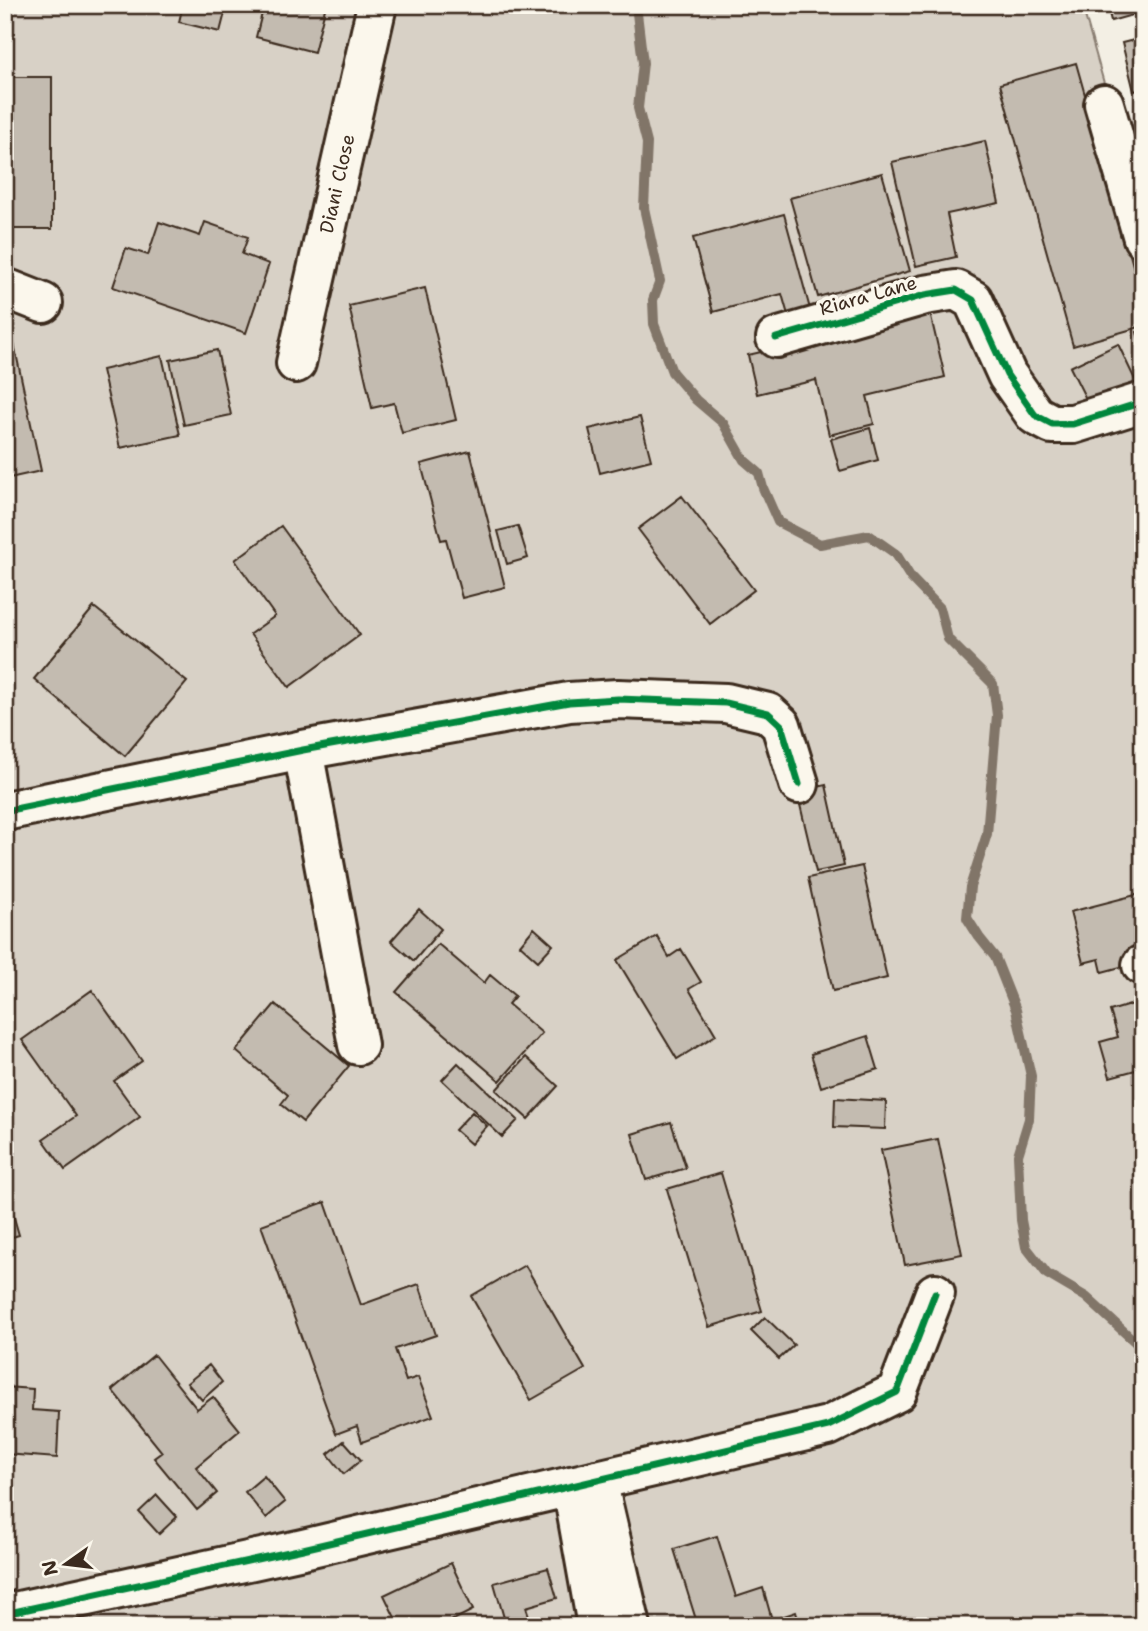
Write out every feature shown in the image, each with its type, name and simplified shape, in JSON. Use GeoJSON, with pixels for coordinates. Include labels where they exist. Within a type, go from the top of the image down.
{"type":"FeatureCollection","features":[{"type":"Feature","properties":{"kind":"street","name":"Diani Close"},"geometry":{"type":"LineString","coordinates":[[296,363],[377,5]]}},
{"type":"Feature","properties":{"kind":"street"},"geometry":{"type":"LineString","coordinates":[[1104,104],[1143,239]]}},
{"type":"Feature","properties":{"kind":"street"},"geometry":{"type":"LineString","coordinates":[[5,288],[43,303]]}},
{"type":"Feature","properties":{"kind":"street","name":"Riara Lane"},"geometry":{"type":"LineString","coordinates":[[776,338],[925,295],[956,290],[973,300],[1007,375],[1035,415],[1052,424],[1073,424],[1143,402]]}},
{"type":"Feature","properties":{"kind":"street"},"geometry":{"type":"LineString","coordinates":[[5,811],[303,750],[569,702],[618,699],[726,703],[768,713],[781,725],[799,784]]}},
{"type":"Feature","properties":{"kind":"street"},"geometry":{"type":"LineString","coordinates":[[303,750],[358,1045]]}},
{"type":"Feature","properties":{"kind":"street"},"geometry":{"type":"LineString","coordinates":[[5,1614],[828,1426],[897,1392],[935,1293]]}},
{"type":"Feature","properties":{"kind":"street"},"geometry":{"type":"LineString","coordinates":[[584,1483],[597,1626]]}},
{"type":"Feature","properties":{"kind":"street"},"geometry":{"type":"LineString","coordinates":[[584,1483],[631,1626]]}},
{"type":"Feature","properties":{"kind":"shaded area"},"geometry":{"type":"Polygon","coordinates":[[[5,5],[1082,5],[1143,222],[1143,1626],[5,1626],[5,5]]]}},
{"type":"Feature","properties":{"kind":"building"},"geometry":{"type":"Polygon","coordinates":[[[183,5],[227,5],[220,32],[179,22],[183,5]]]}},
{"type":"Feature","properties":{"kind":"building"},"geometry":{"type":"Polygon","coordinates":[[[264,5],[326,5],[314,52],[256,37],[264,5]]]}},
{"type":"Feature","properties":{"kind":"building"},"geometry":{"type":"Polygon","coordinates":[[[471,5],[548,5],[549,8],[471,12],[471,5]]]}},
{"type":"Feature","properties":{"kind":"building"},"geometry":{"type":"Polygon","coordinates":[[[1107,5],[1143,5],[1143,12],[1111,21],[1107,5]]]}},
{"type":"Feature","properties":{"kind":"building"},"geometry":{"type":"Polygon","coordinates":[[[1138,39],[1143,61],[1143,89],[1134,91],[1122,43],[1138,39]]]}},
{"type":"Feature","properties":{"kind":"building"},"geometry":{"type":"Polygon","coordinates":[[[1076,63],[1143,301],[1143,326],[1073,346],[1000,84],[1076,63]]]}},
{"type":"Feature","properties":{"kind":"building"},"geometry":{"type":"Polygon","coordinates":[[[5,77],[52,77],[52,229],[5,229],[5,77]]]}},
{"type":"Feature","properties":{"kind":"building"},"geometry":{"type":"Polygon","coordinates":[[[985,141],[999,203],[947,214],[956,257],[916,266],[892,162],[985,141]]]}},
{"type":"Feature","properties":{"kind":"building"},"geometry":{"type":"Polygon","coordinates":[[[882,173],[910,271],[818,297],[790,198],[882,173]]]}},
{"type":"Feature","properties":{"kind":"building"},"geometry":{"type":"Polygon","coordinates":[[[784,214],[810,309],[788,315],[782,294],[713,312],[693,238],[784,214]]]}},
{"type":"Feature","properties":{"kind":"building"},"geometry":{"type":"Polygon","coordinates":[[[159,222],[200,236],[205,222],[248,237],[242,254],[269,264],[246,333],[113,287],[126,248],[148,255],[159,222]]]}},
{"type":"Feature","properties":{"kind":"building"},"geometry":{"type":"Polygon","coordinates":[[[425,288],[456,420],[402,433],[394,403],[372,408],[349,306],[425,288]]]}},
{"type":"Feature","properties":{"kind":"building"},"geometry":{"type":"Polygon","coordinates":[[[930,313],[945,377],[867,396],[874,424],[829,435],[816,380],[757,394],[748,355],[930,313]]]}},
{"type":"Feature","properties":{"kind":"building"},"geometry":{"type":"Polygon","coordinates":[[[1143,330],[1143,355],[1137,332],[1143,330]]]}},
{"type":"Feature","properties":{"kind":"building"},"geometry":{"type":"Polygon","coordinates":[[[13,339],[41,471],[5,479],[5,341],[13,339]]]}},
{"type":"Feature","properties":{"kind":"building"},"geometry":{"type":"Polygon","coordinates":[[[1118,344],[1138,386],[1091,409],[1070,367],[1118,344]]]}},
{"type":"Feature","properties":{"kind":"building"},"geometry":{"type":"Polygon","coordinates":[[[217,350],[231,415],[184,425],[170,360],[217,350]]]}},
{"type":"Feature","properties":{"kind":"building"},"geometry":{"type":"Polygon","coordinates":[[[162,356],[180,435],[120,448],[102,370],[162,356]]]}},
{"type":"Feature","properties":{"kind":"building"},"geometry":{"type":"Polygon","coordinates":[[[640,417],[651,460],[600,473],[589,429],[640,417]]]}},
{"type":"Feature","properties":{"kind":"building"},"geometry":{"type":"Polygon","coordinates":[[[870,428],[878,460],[840,471],[831,439],[870,428]]]}},
{"type":"Feature","properties":{"kind":"building"},"geometry":{"type":"Polygon","coordinates":[[[470,451],[505,587],[462,598],[446,539],[441,540],[421,464],[470,451]]]}},
{"type":"Feature","properties":{"kind":"building"},"geometry":{"type":"Polygon","coordinates":[[[682,496],[754,590],[710,624],[638,529],[682,496]]]}},
{"type":"Feature","properties":{"kind":"building"},"geometry":{"type":"Polygon","coordinates":[[[281,526],[360,635],[289,687],[250,634],[275,616],[235,560],[281,526]]]}},
{"type":"Feature","properties":{"kind":"building"},"geometry":{"type":"Polygon","coordinates":[[[518,526],[528,558],[507,564],[498,531],[518,526]]]}},
{"type":"Feature","properties":{"kind":"building"},"geometry":{"type":"Polygon","coordinates":[[[94,607],[187,682],[125,756],[34,679],[94,607]]]}},
{"type":"Feature","properties":{"kind":"building"},"geometry":{"type":"Polygon","coordinates":[[[5,718],[14,727],[5,735],[5,718]]]}},
{"type":"Feature","properties":{"kind":"building"},"geometry":{"type":"Polygon","coordinates":[[[826,785],[844,866],[816,872],[797,792],[826,785]]]}},
{"type":"Feature","properties":{"kind":"building"},"geometry":{"type":"Polygon","coordinates":[[[862,866],[887,978],[833,991],[808,878],[862,866]]]}},
{"type":"Feature","properties":{"kind":"building"},"geometry":{"type":"Polygon","coordinates":[[[1143,893],[1143,961],[1102,972],[1099,959],[1083,963],[1070,912],[1143,893]]]}},
{"type":"Feature","properties":{"kind":"building"},"geometry":{"type":"Polygon","coordinates":[[[419,909],[441,929],[414,961],[391,941],[419,909]]]}},
{"type":"Feature","properties":{"kind":"building"},"geometry":{"type":"Polygon","coordinates":[[[534,928],[553,945],[538,961],[520,945],[534,928]]]}},
{"type":"Feature","properties":{"kind":"building"},"geometry":{"type":"Polygon","coordinates":[[[657,936],[669,957],[681,949],[701,982],[689,989],[716,1035],[677,1059],[617,960],[657,936]]]}},
{"type":"Feature","properties":{"kind":"building"},"geometry":{"type":"Polygon","coordinates":[[[438,944],[484,983],[490,975],[515,996],[508,1004],[542,1033],[500,1081],[396,992],[438,944]]]}},
{"type":"Feature","properties":{"kind":"building"},"geometry":{"type":"Polygon","coordinates":[[[92,990],[142,1061],[114,1081],[140,1117],[65,1170],[43,1139],[76,1116],[22,1040],[92,990]]]}},
{"type":"Feature","properties":{"kind":"building"},"geometry":{"type":"Polygon","coordinates":[[[1143,1001],[1143,1068],[1110,1077],[1100,1042],[1118,1037],[1110,1011],[1143,1001]]]}},
{"type":"Feature","properties":{"kind":"building"},"geometry":{"type":"Polygon","coordinates":[[[275,1004],[349,1066],[303,1122],[281,1104],[288,1095],[236,1051],[275,1004]]]}},
{"type":"Feature","properties":{"kind":"building"},"geometry":{"type":"Polygon","coordinates":[[[868,1036],[878,1069],[821,1087],[811,1054],[868,1036]]]}},
{"type":"Feature","properties":{"kind":"building"},"geometry":{"type":"Polygon","coordinates":[[[526,1057],[558,1086],[528,1119],[496,1090],[526,1057]]]}},
{"type":"Feature","properties":{"kind":"building"},"geometry":{"type":"Polygon","coordinates":[[[458,1063],[518,1120],[502,1137],[442,1080],[458,1063]]]}},
{"type":"Feature","properties":{"kind":"building"},"geometry":{"type":"Polygon","coordinates":[[[835,1098],[886,1101],[885,1129],[834,1127],[835,1098]]]}},
{"type":"Feature","properties":{"kind":"building"},"geometry":{"type":"Polygon","coordinates":[[[472,1112],[487,1126],[471,1144],[455,1130],[472,1112]]]}},
{"type":"Feature","properties":{"kind":"building"},"geometry":{"type":"Polygon","coordinates":[[[671,1122],[686,1168],[646,1180],[632,1134],[671,1122]]]}},
{"type":"Feature","properties":{"kind":"building"},"geometry":{"type":"Polygon","coordinates":[[[938,1139],[962,1254],[905,1265],[881,1150],[938,1139]]]}},
{"type":"Feature","properties":{"kind":"building"},"geometry":{"type":"Polygon","coordinates":[[[721,1173],[762,1311],[709,1327],[667,1189],[721,1173]]]}},
{"type":"Feature","properties":{"kind":"building"},"geometry":{"type":"Polygon","coordinates":[[[325,1202],[361,1305],[419,1284],[436,1335],[395,1349],[406,1381],[418,1377],[433,1416],[362,1442],[357,1426],[336,1434],[261,1225],[325,1202]]]}},
{"type":"Feature","properties":{"kind":"building"},"geometry":{"type":"Polygon","coordinates":[[[10,1204],[19,1235],[5,1239],[5,1205],[10,1204]]]}},
{"type":"Feature","properties":{"kind":"building"},"geometry":{"type":"Polygon","coordinates":[[[525,1265],[585,1369],[531,1400],[471,1296],[525,1265]]]}},
{"type":"Feature","properties":{"kind":"building"},"geometry":{"type":"Polygon","coordinates":[[[765,1317],[794,1345],[779,1359],[751,1331],[765,1317]]]}},
{"type":"Feature","properties":{"kind":"building"},"geometry":{"type":"Polygon","coordinates":[[[154,1355],[197,1409],[213,1397],[240,1430],[196,1467],[217,1493],[197,1510],[154,1458],[162,1452],[112,1390],[154,1355]]]}},
{"type":"Feature","properties":{"kind":"building"},"geometry":{"type":"Polygon","coordinates":[[[209,1365],[222,1382],[202,1400],[187,1383],[209,1365]]]}},
{"type":"Feature","properties":{"kind":"building"},"geometry":{"type":"Polygon","coordinates":[[[5,1387],[33,1389],[32,1410],[59,1412],[57,1458],[5,1454],[5,1387]]]}},
{"type":"Feature","properties":{"kind":"building"},"geometry":{"type":"Polygon","coordinates":[[[344,1441],[361,1460],[344,1474],[328,1454],[344,1441]]]}},
{"type":"Feature","properties":{"kind":"building"},"geometry":{"type":"Polygon","coordinates":[[[264,1476],[285,1502],[266,1518],[245,1492],[264,1476]]]}},
{"type":"Feature","properties":{"kind":"building"},"geometry":{"type":"Polygon","coordinates":[[[157,1495],[177,1517],[159,1534],[139,1512],[157,1495]]]}},
{"type":"Feature","properties":{"kind":"building"},"geometry":{"type":"Polygon","coordinates":[[[717,1536],[736,1597],[763,1588],[772,1620],[796,1612],[800,1626],[698,1626],[674,1549],[717,1536]]]}},
{"type":"Feature","properties":{"kind":"building"},"geometry":{"type":"Polygon","coordinates":[[[451,1563],[473,1610],[451,1621],[453,1626],[399,1626],[384,1595],[451,1563]]]}},
{"type":"Feature","properties":{"kind":"building"},"geometry":{"type":"Polygon","coordinates":[[[548,1568],[557,1598],[526,1607],[530,1619],[506,1625],[494,1583],[548,1568]]]}},
{"type":"Feature","properties":{"kind":"building"},"geometry":{"type":"Polygon","coordinates":[[[257,1617],[272,1626],[251,1626],[257,1617]]]}},
{"type":"Feature","properties":{"kind":"waterway"},"geometry":{"type":"LineString","coordinates":[[636,5],[643,63],[638,108],[647,143],[644,208],[660,281],[653,300],[654,324],[672,372],[696,400],[723,423],[744,460],[759,473],[778,522],[820,544],[869,535],[896,554],[911,578],[940,608],[948,639],[993,684],[997,715],[987,834],[970,887],[967,918],[995,957],[1016,1010],[1031,1076],[1029,1119],[1018,1155],[1021,1220],[1026,1247],[1047,1274],[1086,1297],[1143,1349]]}},
{"type":"Feature","properties":{"kind":"cycle path"},"geometry":{"type":"LineString","coordinates":[[776,338],[925,295],[956,290],[973,300],[1007,375],[1035,415],[1052,424],[1073,424],[1143,402]]}},
{"type":"Feature","properties":{"kind":"cycle path"},"geometry":{"type":"LineString","coordinates":[[5,811],[303,750],[569,702],[618,699],[726,703],[768,713],[781,725],[799,784]]}},
{"type":"Feature","properties":{"kind":"cycle path"},"geometry":{"type":"LineString","coordinates":[[5,1614],[303,1549],[828,1426],[897,1392],[935,1293]]}}]}
